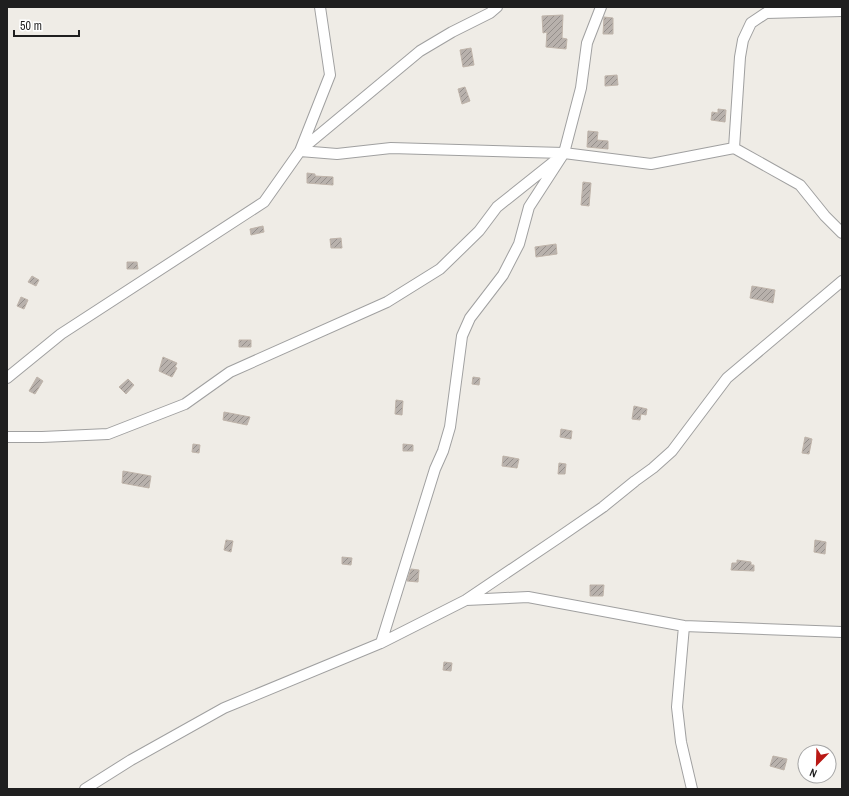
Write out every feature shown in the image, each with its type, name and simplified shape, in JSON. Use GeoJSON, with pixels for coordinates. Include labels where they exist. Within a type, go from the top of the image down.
{"type":"FeatureCollection","features":[{"type":"Feature","properties":{"kind":"street"},"geometry":{"type":"LineString","coordinates":[[7,378],[61,334],[264,202],[300,151],[330,75],[320,7]]}},
{"type":"Feature","properties":{"kind":"street"},"geometry":{"type":"LineString","coordinates":[[300,151],[420,51],[452,32],[490,13],[497,7]]}},
{"type":"Feature","properties":{"kind":"street"},"geometry":{"type":"LineString","coordinates":[[381,643],[435,469],[443,451],[450,427],[462,336],[470,318],[503,275],[519,244],[529,207],[564,153],[581,88],[587,43],[601,7]]}},
{"type":"Feature","properties":{"kind":"street"},"geometry":{"type":"LineString","coordinates":[[734,148],[740,57],[743,40],[751,23],[776,7]]}},
{"type":"Feature","properties":{"kind":"street"},"geometry":{"type":"LineString","coordinates":[[766,13],[842,11]]}},
{"type":"Feature","properties":{"kind":"street"},"geometry":{"type":"LineString","coordinates":[[300,151],[337,154],[391,148],[564,153],[651,164],[734,148],[800,184],[825,216],[842,234]]}},
{"type":"Feature","properties":{"kind":"street"},"geometry":{"type":"LineString","coordinates":[[7,437],[108,434],[185,404],[230,372],[387,302],[440,269],[479,231],[497,207],[564,153]]}},
{"type":"Feature","properties":{"kind":"street"},"geometry":{"type":"LineString","coordinates":[[85,789],[131,760],[224,708],[381,643],[466,600],[597,511],[653,468],[672,451],[727,378],[842,281]]}},
{"type":"Feature","properties":{"kind":"street"},"geometry":{"type":"LineString","coordinates":[[466,600],[528,597],[684,626],[842,632]]}},
{"type":"Feature","properties":{"kind":"street"},"geometry":{"type":"LineString","coordinates":[[684,626],[677,707],[681,742],[692,789]]}},
{"type":"Feature","properties":{"kind":"building"},"geometry":{"type":"Polygon","coordinates":[[[563,15],[562,38],[567,39],[566,49],[546,47],[547,32],[543,33],[542,16],[563,15]]]}},
{"type":"Feature","properties":{"kind":"building"},"geometry":{"type":"Polygon","coordinates":[[[604,17],[613,18],[613,34],[603,34],[604,17]]]}},
{"type":"Feature","properties":{"kind":"building"},"geometry":{"type":"Polygon","coordinates":[[[471,48],[474,65],[463,67],[460,50],[471,48]]]}},
{"type":"Feature","properties":{"kind":"building"},"geometry":{"type":"Polygon","coordinates":[[[617,75],[618,85],[605,86],[605,76],[617,75]]]}},
{"type":"Feature","properties":{"kind":"building"},"geometry":{"type":"Polygon","coordinates":[[[465,87],[470,101],[462,104],[458,89],[465,87]]]}},
{"type":"Feature","properties":{"kind":"building"},"geometry":{"type":"Polygon","coordinates":[[[718,109],[726,110],[725,122],[711,120],[712,112],[718,113],[718,109]]]}},
{"type":"Feature","properties":{"kind":"building"},"geometry":{"type":"Polygon","coordinates":[[[588,131],[598,132],[597,140],[608,141],[608,149],[587,147],[588,131]]]}},
{"type":"Feature","properties":{"kind":"building"},"geometry":{"type":"Polygon","coordinates":[[[307,173],[315,174],[315,176],[333,177],[333,185],[307,183],[307,173]]]}},
{"type":"Feature","properties":{"kind":"building"},"geometry":{"type":"Polygon","coordinates":[[[583,182],[591,183],[589,206],[581,205],[583,182]]]}},
{"type":"Feature","properties":{"kind":"building"},"geometry":{"type":"Polygon","coordinates":[[[263,226],[264,232],[251,235],[250,229],[263,226]]]}},
{"type":"Feature","properties":{"kind":"building"},"geometry":{"type":"Polygon","coordinates":[[[341,238],[342,248],[331,248],[330,239],[341,238]]]}},
{"type":"Feature","properties":{"kind":"building"},"geometry":{"type":"Polygon","coordinates":[[[556,244],[557,254],[536,257],[535,247],[556,244]]]}},
{"type":"Feature","properties":{"kind":"building"},"geometry":{"type":"Polygon","coordinates":[[[127,262],[137,262],[138,269],[127,269],[127,262]]]}},
{"type":"Feature","properties":{"kind":"building"},"geometry":{"type":"Polygon","coordinates":[[[32,276],[39,280],[36,286],[28,282],[32,276]]]}},
{"type":"Feature","properties":{"kind":"building"},"geometry":{"type":"Polygon","coordinates":[[[752,286],[775,290],[773,303],[750,298],[752,286]]]}},
{"type":"Feature","properties":{"kind":"building"},"geometry":{"type":"Polygon","coordinates":[[[21,297],[28,300],[24,309],[17,306],[21,297]]]}},
{"type":"Feature","properties":{"kind":"building"},"geometry":{"type":"Polygon","coordinates":[[[239,340],[251,340],[251,347],[239,347],[239,340]]]}},
{"type":"Feature","properties":{"kind":"building"},"geometry":{"type":"Polygon","coordinates":[[[163,357],[177,363],[175,367],[177,368],[172,377],[159,371],[163,357]]]}},
{"type":"Feature","properties":{"kind":"building"},"geometry":{"type":"Polygon","coordinates":[[[37,377],[43,381],[35,394],[29,391],[37,377]]]}},
{"type":"Feature","properties":{"kind":"building"},"geometry":{"type":"Polygon","coordinates":[[[473,377],[480,378],[479,385],[472,384],[473,377]]]}},
{"type":"Feature","properties":{"kind":"building"},"geometry":{"type":"Polygon","coordinates":[[[128,379],[134,385],[126,394],[119,387],[128,379]]]}},
{"type":"Feature","properties":{"kind":"building"},"geometry":{"type":"Polygon","coordinates":[[[396,400],[403,401],[402,415],[395,414],[396,400]]]}},
{"type":"Feature","properties":{"kind":"building"},"geometry":{"type":"Polygon","coordinates":[[[634,406],[647,409],[646,415],[641,414],[640,420],[632,419],[634,406]]]}},
{"type":"Feature","properties":{"kind":"building"},"geometry":{"type":"Polygon","coordinates":[[[224,412],[250,417],[247,425],[223,420],[224,412]]]}},
{"type":"Feature","properties":{"kind":"building"},"geometry":{"type":"Polygon","coordinates":[[[561,429],[572,431],[571,439],[560,437],[561,429]]]}},
{"type":"Feature","properties":{"kind":"building"},"geometry":{"type":"Polygon","coordinates":[[[805,437],[812,439],[809,454],[802,453],[805,437]]]}},
{"type":"Feature","properties":{"kind":"building"},"geometry":{"type":"Polygon","coordinates":[[[193,444],[200,445],[199,453],[192,452],[193,444]]]}},
{"type":"Feature","properties":{"kind":"building"},"geometry":{"type":"Polygon","coordinates":[[[403,444],[413,445],[413,451],[403,451],[403,444]]]}},
{"type":"Feature","properties":{"kind":"building"},"geometry":{"type":"Polygon","coordinates":[[[503,456],[519,459],[517,468],[502,466],[503,456]]]}},
{"type":"Feature","properties":{"kind":"building"},"geometry":{"type":"Polygon","coordinates":[[[559,463],[566,464],[565,474],[558,474],[559,463]]]}},
{"type":"Feature","properties":{"kind":"building"},"geometry":{"type":"Polygon","coordinates":[[[123,471],[151,476],[149,488],[122,483],[123,471]]]}},
{"type":"Feature","properties":{"kind":"building"},"geometry":{"type":"Polygon","coordinates":[[[226,540],[233,541],[231,552],[224,550],[226,540]]]}},
{"type":"Feature","properties":{"kind":"building"},"geometry":{"type":"Polygon","coordinates":[[[815,540],[826,542],[825,554],[814,552],[815,540]]]}},
{"type":"Feature","properties":{"kind":"building"},"geometry":{"type":"Polygon","coordinates":[[[342,557],[352,558],[351,565],[342,564],[342,557]]]}},
{"type":"Feature","properties":{"kind":"building"},"geometry":{"type":"Polygon","coordinates":[[[737,560],[751,562],[751,565],[754,565],[754,571],[731,570],[732,563],[737,563],[737,560]]]}},
{"type":"Feature","properties":{"kind":"building"},"geometry":{"type":"Polygon","coordinates":[[[411,569],[419,570],[418,582],[407,581],[411,569]]]}},
{"type":"Feature","properties":{"kind":"building"},"geometry":{"type":"Polygon","coordinates":[[[590,585],[604,585],[603,596],[590,596],[590,585]]]}},
{"type":"Feature","properties":{"kind":"building"},"geometry":{"type":"Polygon","coordinates":[[[444,662],[452,663],[451,671],[443,670],[444,662]]]}},
{"type":"Feature","properties":{"kind":"building"},"geometry":{"type":"Polygon","coordinates":[[[773,756],[787,759],[784,770],[770,766],[773,756]]]}}]}
